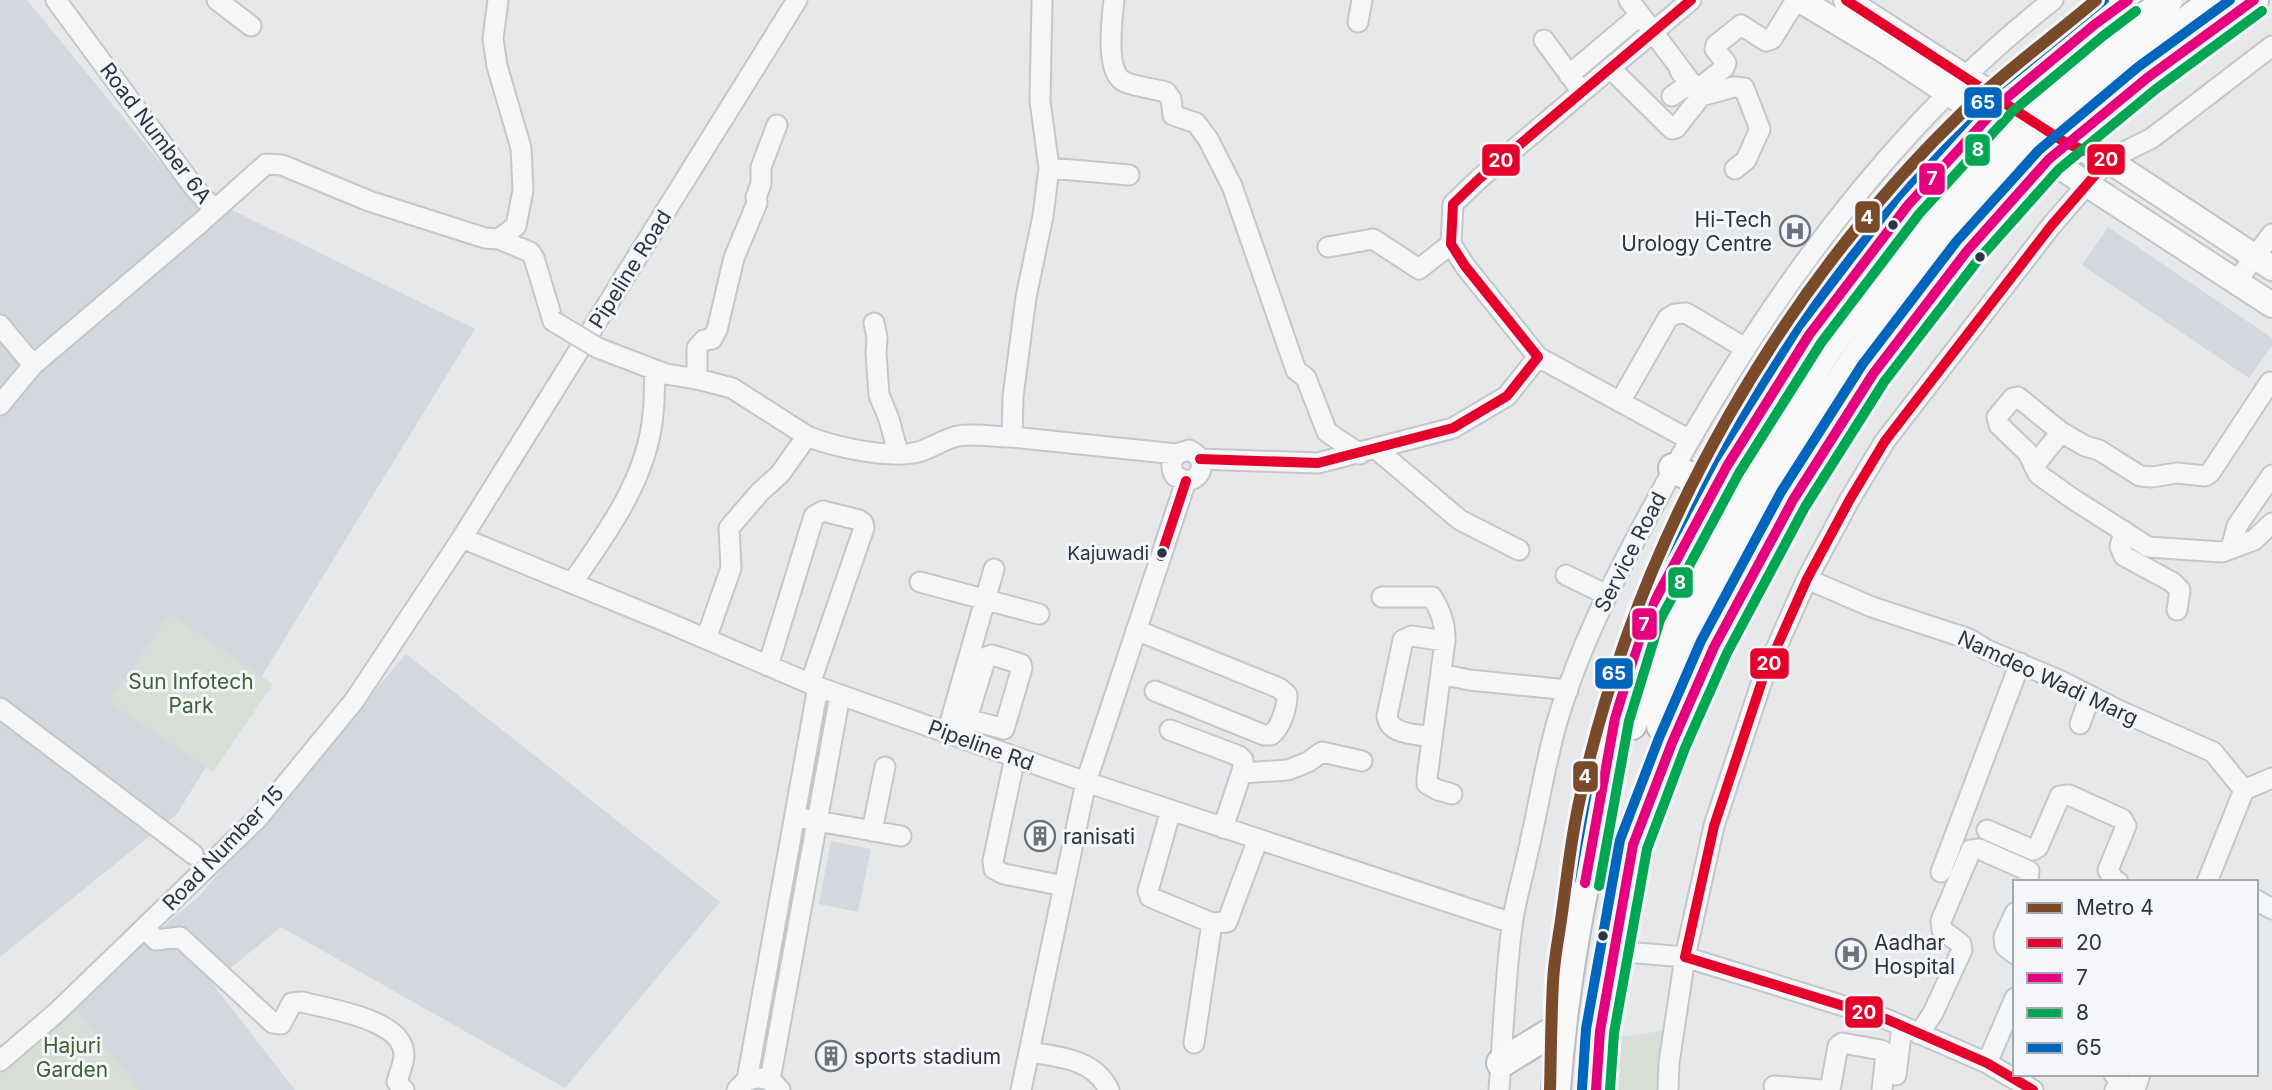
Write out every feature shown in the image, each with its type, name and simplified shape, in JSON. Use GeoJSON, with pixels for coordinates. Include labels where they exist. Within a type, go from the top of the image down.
{"type":"FeatureCollection","features":[{"type":"Feature","properties":{"kind":"highway"},"geometry":{"type":"LineString","coordinates":[[1556,1090],[1560,1027],[1615,718],[1647,615],[1727,466],[1809,335],[1908,205],[1994,109],[2128,0]]}},
{"type":"Feature","properties":{"kind":"highway"},"geometry":{"type":"LineString","coordinates":[[1595,836],[1668,625],[1748,476],[1829,347],[1926,219],[2016,120],[2111,42],[2168,0]]}},
{"type":"Feature","properties":{"kind":"highway"},"geometry":{"type":"LineString","coordinates":[[1596,1090],[1600,1031],[1613,951],[1633,845],[1660,729],[1693,637],[1772,489],[1853,362],[1948,237],[2038,137],[2130,62],[2215,0]]}},
{"type":"Feature","properties":{"kind":"highway"},"geometry":{"type":"LineString","coordinates":[[1633,845],[1672,743],[1714,647],[1793,500],[1873,374],[1967,251],[2058,151],[2147,78],[2254,0]]}},
{"type":"Feature","properties":{"kind":"highway"},"geometry":{"type":"LineString","coordinates":[[2071,45],[2068,69],[2073,85],[2098,100],[2114,105]]}},
{"type":"Feature","properties":{"kind":"highway"},"geometry":{"type":"LineString","coordinates":[[1673,468],[1714,489]]}},
{"type":"Feature","properties":{"kind":"highway"},"geometry":{"type":"LineString","coordinates":[[1500,1077],[1560,1027]]}},
{"type":"Feature","properties":{"kind":"main road"},"geometry":{"type":"LineString","coordinates":[[1798,0],[1885,51],[1948,94],[1994,109],[2058,151],[2087,184],[2272,306]]}},
{"type":"Feature","properties":{"kind":"main road"},"geometry":{"type":"LineString","coordinates":[[1846,0],[1965,76],[1994,109]]}},
{"type":"Feature","properties":{"kind":"main road"},"geometry":{"type":"LineString","coordinates":[[2058,151],[2108,160],[2263,262]]}},
{"type":"Feature","properties":{"kind":"street","name":"Road Number 6A"},"geometry":{"type":"LineString","coordinates":[[0,405],[33,365],[214,209],[193,186],[56,0]]}},
{"type":"Feature","properties":{"kind":"street"},"geometry":{"type":"LineString","coordinates":[[217,0],[251,26]]}},
{"type":"Feature","properties":{"kind":"street"},"geometry":{"type":"LineString","coordinates":[[498,0],[494,39],[497,66],[521,148],[523,190],[516,226],[499,239]]}},
{"type":"Feature","properties":{"kind":"street","name":"Pipeline Road"},"geometry":{"type":"LineString","coordinates":[[462,538],[797,0]]}},
{"type":"Feature","properties":{"kind":"street"},"geometry":{"type":"LineString","coordinates":[[1012,437],[1013,397],[1026,297],[1043,216],[1049,168],[1040,101],[1042,0]]}},
{"type":"Feature","properties":{"kind":"street"},"geometry":{"type":"LineString","coordinates":[[1114,0],[1111,29],[1113,69],[1122,80],[1166,92],[1171,99],[1173,115],[1196,123],[1208,139],[1232,186],[1296,370],[1306,378],[1327,432],[1367,451],[1460,520],[1519,550]]}},
{"type":"Feature","properties":{"kind":"street"},"geometry":{"type":"LineString","coordinates":[[1358,22],[1362,0]]}},
{"type":"Feature","properties":{"kind":"street"},"geometry":{"type":"LineString","coordinates":[[1689,440],[1538,357],[1465,266],[1451,244],[1453,204],[1691,0]]}},
{"type":"Feature","properties":{"kind":"street"},"geometry":{"type":"LineString","coordinates":[[1610,68],[1672,129],[1676,128],[1693,86],[1724,68],[1726,63],[1715,48],[1716,45],[1741,25],[1766,41],[1772,39],[1798,0]]}},
{"type":"Feature","properties":{"kind":"street"},"geometry":{"type":"LineString","coordinates":[[1865,0],[1899,25],[1898,32]]}},
{"type":"Feature","properties":{"kind":"street","name":"Service Road"},"geometry":{"type":"LineString","coordinates":[[1500,1077],[1512,923],[1557,723],[1585,640],[1607,595],[1689,440],[1745,348],[1805,260],[1902,141],[1965,76],[2053,0]]}},
{"type":"Feature","properties":{"kind":"street"},"geometry":{"type":"LineString","coordinates":[[1569,75],[1637,5],[1664,61],[1673,62],[1693,86]]}},
{"type":"Feature","properties":{"kind":"street"},"geometry":{"type":"LineString","coordinates":[[1544,40],[1582,92]]}},
{"type":"Feature","properties":{"kind":"street"},"geometry":{"type":"LineString","coordinates":[[1668,1090],[1669,1063],[1685,957],[1714,826],[1763,678],[1807,579],[1850,499],[1885,440],[2051,226],[2108,160],[2152,138],[2272,46]]}},
{"type":"Feature","properties":{"kind":"street"},"geometry":{"type":"LineString","coordinates":[[1672,96],[1685,87],[1693,86],[1744,88],[1760,129],[1746,160],[1735,169]]}},
{"type":"Feature","properties":{"kind":"street"},"geometry":{"type":"LineString","coordinates":[[697,379],[697,348],[705,340],[712,339],[717,330],[734,258],[757,203],[755,197],[761,184],[761,167],[777,125]]}},
{"type":"Feature","properties":{"kind":"street"},"geometry":{"type":"LineString","coordinates":[[214,209],[258,169],[266,163],[273,163],[369,201],[447,227],[485,238],[499,239],[530,252],[534,258],[553,321],[598,348],[666,374],[732,388],[807,436],[878,453],[916,453],[958,436],[1012,437],[1176,454],[1189,450],[1200,458],[1318,463],[1453,428],[1507,396],[1538,357]]}},
{"type":"Feature","properties":{"kind":"street"},"geometry":{"type":"LineString","coordinates":[[1049,168],[1129,175]]}},
{"type":"Feature","properties":{"kind":"street"},"geometry":{"type":"LineString","coordinates":[[2236,282],[2263,262],[2272,234]]}},
{"type":"Feature","properties":{"kind":"street"},"geometry":{"type":"LineString","coordinates":[[1328,247],[1373,239],[1419,269],[1451,244]]}},
{"type":"Feature","properties":{"kind":"street"},"geometry":{"type":"LineString","coordinates":[[1620,402],[1668,318],[1675,314],[1686,313],[1745,348]]}},
{"type":"Feature","properties":{"kind":"street"},"geometry":{"type":"LineString","coordinates":[[874,323],[877,337],[878,396],[889,419],[898,453]]}},
{"type":"Feature","properties":{"kind":"street"},"geometry":{"type":"LineString","coordinates":[[0,325],[33,365]]}},
{"type":"Feature","properties":{"kind":"street"},"geometry":{"type":"LineString","coordinates":[[572,583],[635,480],[647,449],[653,415],[655,370]]}},
{"type":"Feature","properties":{"kind":"street"},"geometry":{"type":"LineString","coordinates":[[2270,382],[2210,473],[2205,476],[2177,473],[2152,477],[2140,475],[2099,450],[2085,446],[2060,432],[2018,397],[2013,398],[1997,416],[1999,425],[2028,453],[2038,474],[2148,547],[2222,552],[2254,540],[2272,523]]}},
{"type":"Feature","properties":{"kind":"street"},"geometry":{"type":"LineString","coordinates":[[2034,466],[2060,432]]}},
{"type":"Feature","properties":{"kind":"street"},"geometry":{"type":"LineString","coordinates":[[706,639],[731,568],[729,528],[780,474],[807,436]]}},
{"type":"Feature","properties":{"kind":"street"},"geometry":{"type":"LineString","coordinates":[[1176,454],[1171,469],[1175,476],[1185,481],[1197,477],[1201,471],[1200,458]]}},
{"type":"Feature","properties":{"kind":"street"},"geometry":{"type":"LineString","coordinates":[[2231,549],[2237,526],[2272,475]]}},
{"type":"Feature","properties":{"kind":"street"},"geometry":{"type":"LineString","coordinates":[[1021,1090],[1086,782],[1185,481]]}},
{"type":"Feature","properties":{"kind":"street"},"geometry":{"type":"LineString","coordinates":[[610,485],[620,491],[611,512],[614,518]]}},
{"type":"Feature","properties":{"kind":"street"},"geometry":{"type":"LineString","coordinates":[[768,666],[814,516],[823,511],[859,520],[864,528],[814,685],[794,817],[742,1085],[763,1078],[775,1085],[840,695]]}},
{"type":"Feature","properties":{"kind":"street"},"geometry":{"type":"LineString","coordinates":[[2124,531],[2120,547],[2124,556],[2172,582],[2180,590],[2177,610]]}},
{"type":"Feature","properties":{"kind":"street","name":"Pipeline Rd"},"geometry":{"type":"LineString","coordinates":[[462,538],[840,695],[1086,782],[1512,923]]}},
{"type":"Feature","properties":{"kind":"street","name":"Road Number 15"},"geometry":{"type":"LineString","coordinates":[[0,1061],[56,1013],[258,818],[345,711],[462,538]]}},
{"type":"Feature","properties":{"kind":"street"},"geometry":{"type":"LineString","coordinates":[[954,735],[993,569]]}},
{"type":"Feature","properties":{"kind":"street"},"geometry":{"type":"LineString","coordinates":[[1566,575],[1607,595]]}},
{"type":"Feature","properties":{"kind":"street","name":"Namdeo Wadi Marg"},"geometry":{"type":"LineString","coordinates":[[1807,579],[1872,607],[1969,639],[1987,650],[2213,752],[2244,790]]}},
{"type":"Feature","properties":{"kind":"street"},"geometry":{"type":"LineString","coordinates":[[920,582],[1040,614]]}},
{"type":"Feature","properties":{"kind":"street"},"geometry":{"type":"LineString","coordinates":[[1382,597],[1432,597],[1441,611],[1446,631],[1427,784],[1452,794]]}},
{"type":"Feature","properties":{"kind":"street"},"geometry":{"type":"LineString","coordinates":[[1136,630],[1279,688],[1287,695],[1287,703],[1276,730],[1270,736],[1155,691]]}},
{"type":"Feature","properties":{"kind":"street"},"geometry":{"type":"LineString","coordinates":[[1432,737],[1391,727],[1387,716],[1403,640],[1412,636],[1445,641]]}},
{"type":"Feature","properties":{"kind":"street"},"geometry":{"type":"LineString","coordinates":[[1941,872],[2020,663]]}},
{"type":"Feature","properties":{"kind":"street"},"geometry":{"type":"LineString","coordinates":[[1441,674],[1469,680],[1568,690]]}},
{"type":"Feature","properties":{"kind":"street"},"geometry":{"type":"LineString","coordinates":[[2080,724],[2090,696]]}},
{"type":"Feature","properties":{"kind":"street"},"geometry":{"type":"LineString","coordinates":[[0,708],[193,854]]}},
{"type":"Feature","properties":{"kind":"street"},"geometry":{"type":"LineString","coordinates":[[954,735],[967,719]]}},
{"type":"Feature","properties":{"kind":"street"},"geometry":{"type":"LineString","coordinates":[[1170,730],[1239,756],[1243,760],[1242,773],[1223,828]]}},
{"type":"Feature","properties":{"kind":"street"},"geometry":{"type":"LineString","coordinates":[[1242,773],[1288,770],[1308,762],[1322,752],[1362,761]]}},
{"type":"Feature","properties":{"kind":"street"},"geometry":{"type":"LineString","coordinates":[[1015,757],[993,861],[995,870],[1064,886]]}},
{"type":"Feature","properties":{"kind":"street"},"geometry":{"type":"LineString","coordinates":[[872,831],[885,767]]}},
{"type":"Feature","properties":{"kind":"street"},"geometry":{"type":"LineString","coordinates":[[2213,879],[2244,790],[2272,778]]}},
{"type":"Feature","properties":{"kind":"street"},"geometry":{"type":"LineString","coordinates":[[1987,830],[2034,850],[2038,847],[2060,796],[2070,795],[2122,819],[2126,826],[2108,870],[2114,880]]}},
{"type":"Feature","properties":{"kind":"street"},"geometry":{"type":"LineString","coordinates":[[1171,810],[1148,891],[1150,897],[1212,923],[1227,922],[1258,839]]}},
{"type":"Feature","properties":{"kind":"street"},"geometry":{"type":"LineString","coordinates":[[794,817],[901,836]]}},
{"type":"Feature","properties":{"kind":"street"},"geometry":{"type":"LineString","coordinates":[[1895,1090],[1910,1030],[1933,1013],[1962,950],[1961,944],[1942,930],[1941,921],[1972,850],[1979,849],[2029,871],[2028,880]]}},
{"type":"Feature","properties":{"kind":"street"},"geometry":{"type":"LineString","coordinates":[[2013,917],[2004,937],[2005,946],[2013,952]]}},
{"type":"Feature","properties":{"kind":"street"},"geometry":{"type":"LineString","coordinates":[[1194,1043],[1212,923]]}},
{"type":"Feature","properties":{"kind":"street"},"geometry":{"type":"LineString","coordinates":[[145,928],[156,940],[180,937],[273,1024],[281,1024],[292,1003],[302,1002],[369,1019],[397,1036],[404,1055],[397,1082],[404,1090]]}},
{"type":"Feature","properties":{"kind":"street"},"geometry":{"type":"LineString","coordinates":[[1613,951],[1685,957],[1886,1019],[2013,1075]]}},
{"type":"Feature","properties":{"kind":"street"},"geometry":{"type":"LineString","coordinates":[[1987,1063],[2013,1003]]}},
{"type":"Feature","properties":{"kind":"street"},"geometry":{"type":"LineString","coordinates":[[1830,1090],[1838,1046],[1842,1043],[1886,1053],[1882,1090]]}},
{"type":"Feature","properties":{"kind":"street"},"geometry":{"type":"LineString","coordinates":[[1029,1052],[1068,1059],[1087,1066],[1094,1070],[1109,1090]]}},
{"type":"Feature","properties":{"kind":"street"},"geometry":{"type":"LineString","coordinates":[[2015,1076],[2033,1090]]}},
{"type":"Feature","properties":{"kind":"street"},"geometry":{"type":"LineString","coordinates":[[1774,1086],[1822,1090]]}},
{"type":"Feature","properties":{"kind":"shaded area"},"geometry":{"type":"Polygon","coordinates":[[[0,0],[27,0],[177,183],[475,329],[177,814],[0,957],[0,0]]]}},
{"type":"Feature","properties":{"kind":"shaded area"},"geometry":{"type":"Polygon","coordinates":[[[2108,227],[2272,338],[2272,345],[2249,378],[2082,265],[2108,227]]]}},
{"type":"Feature","properties":{"kind":"shaded area"},"geometry":{"type":"Polygon","coordinates":[[[406,654],[720,902],[565,1088],[281,927],[212,983],[295,1090],[0,1090],[0,1068],[200,895],[406,654]]]}},
{"type":"Feature","properties":{"kind":"shaded area"},"geometry":{"type":"Polygon","coordinates":[[[831,841],[871,849],[858,912],[819,904],[831,841]]]}},
{"type":"Feature","properties":{"kind":"green space","name":"Sun Infotech Park"},"geometry":{"type":"Polygon","coordinates":[[[169,614],[273,684],[213,772],[109,702],[169,614]]]}},
{"type":"Feature","properties":{"kind":"green space","name":"Hajuri Garden"},"geometry":{"type":"Polygon","coordinates":[[[77,1011],[140,1090],[0,1090],[0,1072],[77,1011]]]}},
{"type":"Feature","properties":{"kind":"green space"},"geometry":{"type":"Polygon","coordinates":[[[1662,1031],[1661,1090],[1617,1090],[1619,1037],[1662,1031]]]}},
{"type":"Feature","properties":{"kind":"metro line","name":"4"},"geometry":{"type":"LineString","coordinates":[[1550,1090],[1554,965],[1580,797],[1610,687],[1643,594],[1682,504],[1728,416],[1781,332],[1838,252],[1901,176],[1969,106],[2096,0]]}},
{"type":"Feature","properties":{"kind":"transit line","name":"20"},"geometry":{"type":"LineString","coordinates":[[1538,357],[1465,266],[1451,244],[1453,204],[1480,178],[1691,0]]}},
{"type":"Feature","properties":{"kind":"transit line","name":"20"},"geometry":{"type":"LineString","coordinates":[[1685,957],[1714,826],[1763,678],[1807,579],[1885,441],[2051,226],[2108,160],[2066,143],[1846,0]]}},
{"type":"Feature","properties":{"kind":"transit line","name":"65"},"geometry":{"type":"LineString","coordinates":[[1571,880],[1601,715],[1634,611],[1715,459],[1798,327],[1898,196],[1994,90],[2104,0]]}},
{"type":"Feature","properties":{"kind":"transit line","name":"7"},"geometry":{"type":"LineString","coordinates":[[1585,883],[1615,718],[1647,615],[1727,466],[1809,335],[1908,205],[2003,101],[2128,0]]}},
{"type":"Feature","properties":{"kind":"transit line","name":"65"},"geometry":{"type":"LineString","coordinates":[[1582,1089],[1586,1029],[1620,840],[1659,738],[1701,641],[1781,492],[1862,365],[1956,242],[2039,150],[2138,67],[2230,0]]}},
{"type":"Feature","properties":{"kind":"transit line","name":"7"},"geometry":{"type":"LineString","coordinates":[[1596,1090],[1600,1031],[1633,845],[1672,743],[1714,647],[1793,500],[1873,374],[1967,251],[2049,159],[2147,78],[2254,0]]}},
{"type":"Feature","properties":{"kind":"transit line","name":"8"},"geometry":{"type":"LineString","coordinates":[[1599,886],[1629,721],[1660,620],[1739,473],[1821,343],[1919,214],[2013,111],[2136,11]]}},
{"type":"Feature","properties":{"kind":"transit line","name":"8"},"geometry":{"type":"LineString","coordinates":[[1610,1090],[1614,1033],[1647,849],[1685,748],[1727,653],[1805,507],[1884,382],[1978,260],[2059,169],[2156,89],[2262,11]]}},
{"type":"Feature","properties":{"kind":"transit line","name":"20"},"geometry":{"type":"LineString","coordinates":[[1200,459],[1318,463],[1453,428],[1507,396],[1538,357]]}},
{"type":"Feature","properties":{"kind":"transit line","name":"20"},"geometry":{"type":"LineString","coordinates":[[1161,556],[1186,481]]}},
{"type":"Feature","properties":{"kind":"transit line","name":"20"},"geometry":{"type":"LineString","coordinates":[[1685,957],[1886,1019],[1987,1063],[2033,1090]]}},
{"type":"Feature","properties":{"kind":"place","name":"Hi-Tech Urology Centre"},"geometry":{"type":"Point","coordinates":[1795,231]}},
{"type":"Feature","properties":{"kind":"place","name":"Kajuwadi"},"geometry":{"type":"Point","coordinates":[1162,553]}},
{"type":"Feature","properties":{"kind":"place","name":"ranisati"},"geometry":{"type":"Point","coordinates":[1040,836]}},
{"type":"Feature","properties":{"kind":"place","name":"Aadhar Hospital"},"geometry":{"type":"Point","coordinates":[1851,954]}},
{"type":"Feature","properties":{"kind":"place","name":"sports stadium"},"geometry":{"type":"Point","coordinates":[831,1056]}}]}
